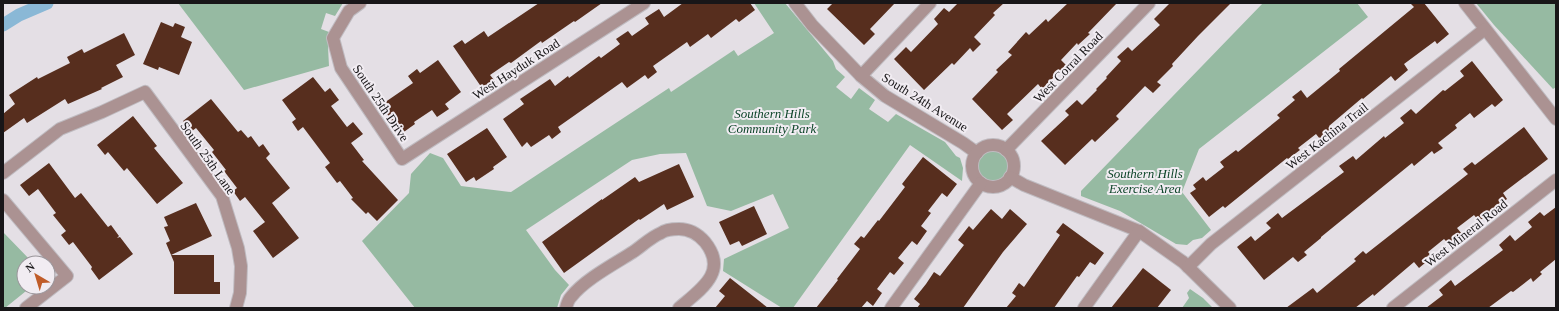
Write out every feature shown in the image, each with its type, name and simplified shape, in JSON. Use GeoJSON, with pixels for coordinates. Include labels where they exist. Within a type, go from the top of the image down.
{"type":"FeatureCollection","features":[{"type":"Feature","properties":{"kind":"street","name":"South 25th Drive"},"geometry":{"type":"LineString","coordinates":[[360,3],[349,11],[333,38],[341,68],[402,159]]}},
{"type":"Feature","properties":{"kind":"street","name":"West Hayduk Road"},"geometry":{"type":"LineString","coordinates":[[402,159],[644,3]]}},
{"type":"Feature","properties":{"kind":"street","name":"South 24th Avenue"},"geometry":{"type":"LineString","coordinates":[[795,3],[812,26],[860,76],[885,96],[964,143],[977,153]]}},
{"type":"Feature","properties":{"kind":"street"},"geometry":{"type":"LineString","coordinates":[[860,76],[930,3]]}},
{"type":"Feature","properties":{"kind":"street","name":"West Corral Road"},"geometry":{"type":"LineString","coordinates":[[1006,150],[1021,137],[1149,3]]}},
{"type":"Feature","properties":{"kind":"street"},"geometry":{"type":"LineString","coordinates":[[1465,3],[1556,119]]}},
{"type":"Feature","properties":{"kind":"street","name":"West Kachina Trail"},"geometry":{"type":"LineString","coordinates":[[1188,267],[1211,244],[1485,29]]}},
{"type":"Feature","properties":{"kind":"street","name":"South 25th Lane"},"geometry":{"type":"LineString","coordinates":[[3,173],[60,129],[145,92],[222,196],[238,248],[241,266],[240,293],[236,308]]}},
{"type":"Feature","properties":{"kind":"street"},"geometry":{"type":"LineString","coordinates":[[995,145],[1006,150],[1012,160],[1013,168],[1010,177],[1001,185],[994,187],[981,183],[972,170],[972,162],[977,153],[982,148],[995,145]]}},
{"type":"Feature","properties":{"kind":"street"},"geometry":{"type":"LineString","coordinates":[[1010,177],[1024,185],[1139,231],[1188,267],[1230,308]]}},
{"type":"Feature","properties":{"kind":"street","name":"West Mineral Road"},"geometry":{"type":"LineString","coordinates":[[1393,308],[1556,180]]}},
{"type":"Feature","properties":{"kind":"street"},"geometry":{"type":"LineString","coordinates":[[891,308],[981,183]]}},
{"type":"Feature","properties":{"kind":"street"},"geometry":{"type":"LineString","coordinates":[[3,200],[68,276],[26,308]]}},
{"type":"Feature","properties":{"kind":"street"},"geometry":{"type":"LineString","coordinates":[[566,308],[570,298],[576,292],[661,232],[678,229],[689,230],[696,233],[704,241],[714,258],[713,272],[709,280],[679,308]]}},
{"type":"Feature","properties":{"kind":"street"},"geometry":{"type":"LineString","coordinates":[[1084,308],[1139,231]]}},
{"type":"Feature","properties":{"kind":"green space"},"geometry":{"type":"Polygon","coordinates":[[[178,3],[343,3],[335,16],[326,13],[321,29],[329,32],[329,66],[244,90],[178,3]]]}},
{"type":"Feature","properties":{"kind":"green space","name":"Southern Hills Community Park"},"geometry":{"type":"Polygon","coordinates":[[[754,3],[785,3],[833,61],[836,69],[845,77],[836,87],[851,99],[859,88],[875,100],[869,109],[888,122],[896,114],[945,142],[956,156],[960,158],[963,168],[962,181],[910,145],[793,308],[782,308],[723,271],[724,259],[789,228],[773,194],[731,211],[707,206],[686,153],[660,154],[632,160],[526,230],[555,270],[569,285],[561,295],[557,308],[415,308],[362,241],[409,193],[411,174],[430,153],[443,158],[461,186],[511,192],[669,88],[671,92],[734,50],[738,56],[774,33],[754,3]]]}},
{"type":"Feature","properties":{"kind":"green space","name":"Southern Hills Exercise Area"},"geometry":{"type":"Polygon","coordinates":[[[1263,3],[1357,3],[1368,17],[1199,149],[1182,192],[1211,230],[1202,238],[1193,240],[1187,245],[1176,244],[1120,211],[1081,196],[1081,191],[1263,3]]]}},
{"type":"Feature","properties":{"kind":"green space"},"geometry":{"type":"Polygon","coordinates":[[[1476,3],[1556,3],[1556,87],[1553,89],[1494,25],[1476,3]]]}},
{"type":"Feature","properties":{"kind":"green space"},"geometry":{"type":"Polygon","coordinates":[[[997,146],[1004,149],[1010,155],[1013,166],[1012,174],[1004,183],[997,186],[989,186],[982,183],[974,174],[973,162],[976,155],[985,147],[997,146]]]}},
{"type":"Feature","properties":{"kind":"green space"},"geometry":{"type":"Polygon","coordinates":[[[3,232],[25,255],[16,255],[16,295],[21,295],[3,308],[3,232]]]}},
{"type":"Feature","properties":{"kind":"green space"},"geometry":{"type":"Polygon","coordinates":[[[1190,289],[1203,298],[1213,308],[1182,308],[1189,298],[1187,293],[1190,289]]]}},
{"type":"Feature","properties":{"kind":"building"},"geometry":{"type":"Polygon","coordinates":[[[539,3],[602,3],[575,22],[574,21],[542,43],[541,41],[511,63],[509,62],[490,75],[494,80],[482,88],[453,46],[462,40],[465,44],[484,31],[488,37],[539,3]]]}},
{"type":"Feature","properties":{"kind":"building"},"geometry":{"type":"Polygon","coordinates":[[[683,3],[750,3],[755,10],[739,22],[736,19],[711,38],[708,34],[690,47],[687,42],[653,66],[657,72],[648,79],[645,75],[627,88],[622,82],[558,127],[561,132],[552,139],[549,135],[531,147],[527,142],[522,147],[503,119],[524,104],[520,99],[550,79],[555,86],[568,76],[569,78],[599,56],[601,58],[620,44],[616,39],[628,31],[632,36],[649,24],[645,18],[659,9],[664,17],[683,3]]]}},
{"type":"Feature","properties":{"kind":"building"},"geometry":{"type":"Polygon","coordinates":[[[833,3],[895,3],[870,29],[875,34],[864,45],[827,9],[833,3]]]}},
{"type":"Feature","properties":{"kind":"building"},"geometry":{"type":"Polygon","coordinates":[[[958,3],[1004,3],[993,13],[995,15],[974,37],[981,44],[973,52],[970,48],[954,65],[952,63],[924,90],[894,59],[906,47],[911,52],[938,24],[934,19],[944,8],[949,12],[958,3]]]}},
{"type":"Feature","properties":{"kind":"building"},"geometry":{"type":"Polygon","coordinates":[[[1068,3],[1117,3],[1088,33],[1090,34],[1078,45],[1077,43],[1061,60],[1066,65],[1042,89],[1038,84],[1007,114],[1013,120],[1002,130],[972,99],[998,72],[996,70],[1012,55],[1008,52],[1026,32],[1029,35],[1046,19],[1048,22],[1068,3]]]}},
{"type":"Feature","properties":{"kind":"building"},"geometry":{"type":"Polygon","coordinates":[[[1170,3],[1231,3],[1172,64],[1173,66],[1157,82],[1161,85],[1153,93],[1145,86],[1116,116],[1119,119],[1095,142],[1092,139],[1065,165],[1041,141],[1069,115],[1065,111],[1077,100],[1082,105],[1097,90],[1096,89],[1121,61],[1117,57],[1128,47],[1132,51],[1160,25],[1154,19],[1170,3]]]}},
{"type":"Feature","properties":{"kind":"building"},"geometry":{"type":"Polygon","coordinates":[[[1410,3],[1424,3],[1449,34],[1437,44],[1435,41],[1404,64],[1408,70],[1395,81],[1391,76],[1363,99],[1362,98],[1329,126],[1332,129],[1320,139],[1316,134],[1298,148],[1300,150],[1288,159],[1287,158],[1225,208],[1223,206],[1209,217],[1190,193],[1196,189],[1193,185],[1203,177],[1206,181],[1224,167],[1220,162],[1236,150],[1238,152],[1280,118],[1277,115],[1295,100],[1292,97],[1301,90],[1307,98],[1340,71],[1339,69],[1414,7],[1410,3]]]}},
{"type":"Feature","properties":{"kind":"building"},"geometry":{"type":"Polygon","coordinates":[[[161,22],[173,27],[175,23],[185,27],[181,37],[192,42],[179,75],[159,67],[158,70],[143,64],[161,22]]]}},
{"type":"Feature","properties":{"kind":"building"},"geometry":{"type":"Polygon","coordinates":[[[124,33],[135,55],[116,65],[123,77],[101,88],[102,89],[68,104],[65,99],[27,123],[24,118],[3,133],[3,114],[15,104],[9,95],[37,77],[38,79],[70,63],[67,57],[82,49],[84,53],[124,33]]]}},
{"type":"Feature","properties":{"kind":"building"},"geometry":{"type":"Polygon","coordinates":[[[438,60],[461,92],[445,104],[449,109],[437,117],[432,110],[414,122],[415,124],[401,134],[381,105],[413,83],[408,76],[417,69],[420,73],[438,60]]]}},
{"type":"Feature","properties":{"kind":"building"},"geometry":{"type":"Polygon","coordinates":[[[1472,61],[1503,100],[1495,107],[1492,104],[1474,118],[1470,113],[1455,125],[1457,128],[1438,143],[1443,148],[1434,154],[1432,151],[1414,166],[1412,163],[1321,237],[1304,252],[1307,255],[1298,262],[1293,257],[1264,280],[1237,247],[1251,236],[1255,241],[1271,228],[1266,223],[1278,213],[1282,218],[1344,172],[1339,166],[1353,156],[1356,160],[1384,136],[1385,138],[1404,123],[1400,118],[1411,109],[1416,114],[1443,90],[1445,91],[1464,76],[1460,71],[1472,61]]]}},
{"type":"Feature","properties":{"kind":"building"},"geometry":{"type":"Polygon","coordinates":[[[313,77],[325,92],[330,88],[339,100],[331,106],[347,127],[353,122],[363,134],[351,143],[364,160],[362,161],[398,200],[377,221],[368,212],[366,214],[351,199],[353,198],[340,181],[337,183],[325,167],[330,163],[303,127],[298,131],[292,122],[296,119],[282,100],[313,77]]]}},
{"type":"Feature","properties":{"kind":"building"},"geometry":{"type":"Polygon","coordinates":[[[211,99],[238,132],[241,130],[248,138],[251,136],[259,147],[263,144],[270,154],[266,158],[290,188],[272,203],[299,238],[273,258],[253,231],[265,222],[245,197],[240,201],[233,191],[237,188],[224,171],[226,170],[212,152],[214,150],[196,128],[192,131],[183,121],[211,99]]]}},
{"type":"Feature","properties":{"kind":"building"},"geometry":{"type":"Polygon","coordinates":[[[133,116],[157,146],[154,148],[183,183],[157,204],[127,168],[124,171],[108,152],[105,155],[97,145],[133,116]]]}},
{"type":"Feature","properties":{"kind":"building"},"geometry":{"type":"Polygon","coordinates":[[[1524,127],[1548,159],[1503,193],[1507,199],[1479,221],[1474,215],[1457,228],[1462,234],[1449,244],[1444,239],[1428,252],[1432,257],[1419,268],[1414,262],[1374,296],[1373,294],[1355,308],[1286,308],[1313,288],[1317,293],[1356,261],[1354,259],[1363,251],[1366,254],[1468,174],[1463,169],[1472,162],[1475,165],[1524,127]]]}},
{"type":"Feature","properties":{"kind":"building"},"geometry":{"type":"Polygon","coordinates":[[[487,128],[507,157],[493,167],[494,169],[476,181],[474,177],[466,182],[447,154],[487,128]]]}},
{"type":"Feature","properties":{"kind":"building"},"geometry":{"type":"Polygon","coordinates":[[[923,157],[957,184],[947,197],[942,193],[928,211],[931,213],[921,226],[927,231],[917,245],[912,241],[898,258],[904,263],[894,275],[890,272],[877,289],[882,293],[873,306],[867,301],[861,308],[816,308],[860,249],[854,244],[861,236],[864,238],[878,220],[879,221],[905,187],[902,184],[923,157]]]}},
{"type":"Feature","properties":{"kind":"building"},"geometry":{"type":"Polygon","coordinates":[[[49,163],[75,198],[81,193],[108,227],[111,225],[119,236],[117,238],[120,237],[133,254],[99,280],[91,269],[92,267],[73,242],[69,245],[61,235],[66,231],[53,215],[56,213],[38,189],[29,196],[20,185],[49,163]]]}},
{"type":"Feature","properties":{"kind":"building"},"geometry":{"type":"Polygon","coordinates":[[[679,164],[694,197],[667,210],[664,204],[640,220],[639,219],[564,273],[542,242],[635,177],[639,182],[679,164]]]}},
{"type":"Feature","properties":{"kind":"building"},"geometry":{"type":"Polygon","coordinates":[[[196,203],[212,236],[171,255],[166,243],[170,241],[164,227],[168,226],[164,217],[196,203]]]}},
{"type":"Feature","properties":{"kind":"building"},"geometry":{"type":"Polygon","coordinates":[[[754,206],[767,234],[742,246],[739,241],[730,245],[719,222],[754,206]]]}},
{"type":"Feature","properties":{"kind":"building"},"geometry":{"type":"Polygon","coordinates":[[[1556,207],[1556,259],[1540,272],[1542,274],[1533,282],[1531,278],[1488,308],[1426,308],[1443,295],[1439,290],[1451,280],[1455,286],[1503,250],[1499,245],[1510,235],[1515,241],[1532,227],[1528,222],[1540,212],[1544,216],[1556,207]]]}},
{"type":"Feature","properties":{"kind":"building"},"geometry":{"type":"Polygon","coordinates":[[[991,209],[1002,219],[1010,209],[1027,224],[1003,252],[963,308],[917,308],[920,304],[914,299],[934,272],[940,276],[964,245],[958,240],[969,226],[973,230],[991,209]]]}},
{"type":"Feature","properties":{"kind":"building"},"geometry":{"type":"Polygon","coordinates":[[[1063,223],[1104,253],[1095,265],[1090,262],[1079,277],[1077,276],[1054,308],[1006,308],[1016,296],[1012,293],[1019,283],[1024,287],[1060,235],[1056,232],[1063,223]]]}},
{"type":"Feature","properties":{"kind":"building"},"geometry":{"type":"Polygon","coordinates":[[[171,255],[214,255],[214,282],[220,282],[220,294],[174,294],[174,262],[171,255]]]}},
{"type":"Feature","properties":{"kind":"building"},"geometry":{"type":"Polygon","coordinates":[[[1143,268],[1171,290],[1157,308],[1111,308],[1143,268]]]}},
{"type":"Feature","properties":{"kind":"building"},"geometry":{"type":"Polygon","coordinates":[[[730,278],[768,308],[715,308],[725,296],[719,291],[730,278]]]}},
{"type":"Feature","properties":{"kind":"waterway"},"geometry":{"type":"LineString","coordinates":[[3,25],[19,15],[47,3]]}}]}
